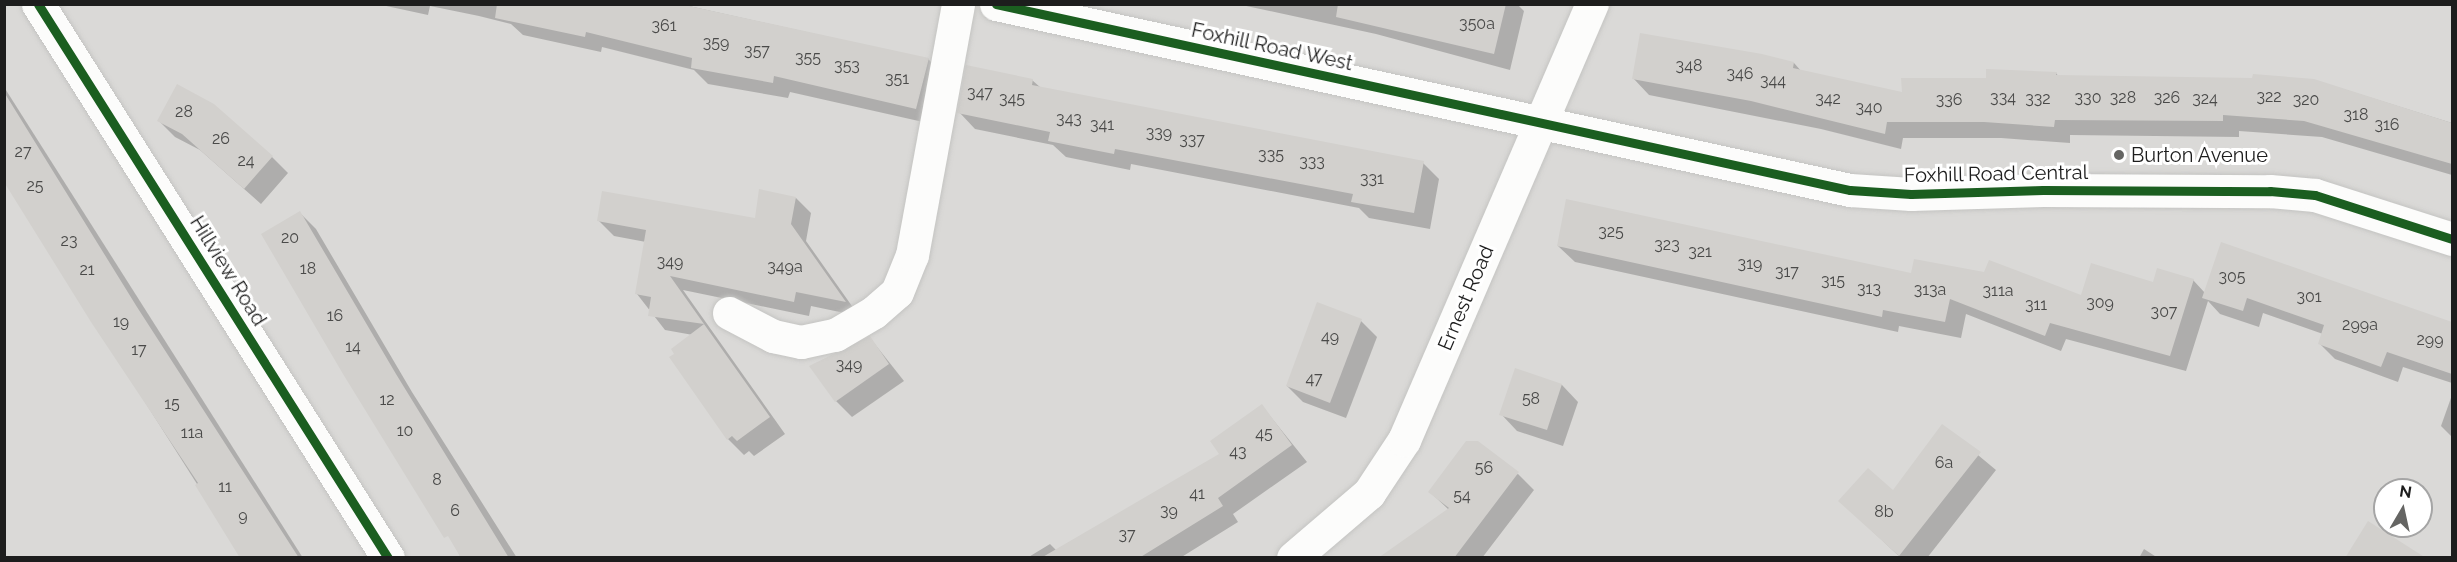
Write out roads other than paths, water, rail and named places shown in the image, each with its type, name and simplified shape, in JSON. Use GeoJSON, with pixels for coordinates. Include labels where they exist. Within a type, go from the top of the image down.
{"type":"FeatureCollection","features":[{"type":"Feature","properties":{"kind":"street","name":"Hillview Road"},"geometry":{"type":"LineString","coordinates":[[38,4],[388,558]]}},
{"type":"Feature","properties":{"kind":"street"},"geometry":{"type":"LineString","coordinates":[[729,313],[773,336],[801,342],[835,335],[897,292],[912,255],[958,4]]}},
{"type":"Feature","properties":{"kind":"street","name":"Foxhill Road West"},"geometry":{"type":"LineString","coordinates":[[996,4],[1540,124]]}},
{"type":"Feature","properties":{"kind":"street","name":"Ernest Road"},"geometry":{"type":"LineString","coordinates":[[1293,558],[1369,493],[1404,440],[1592,4]]}},
{"type":"Feature","properties":{"kind":"street","name":"Foxhill Road Central"},"geometry":{"type":"LineString","coordinates":[[1540,124],[1850,190],[1911,194],[2043,190],[2281,192],[2315,195],[2452,239]]}},
{"type":"Feature","properties":{"kind":"place","name":"Burton Avenue"},"geometry":{"type":"Point","coordinates":[2119,155]}}]}
